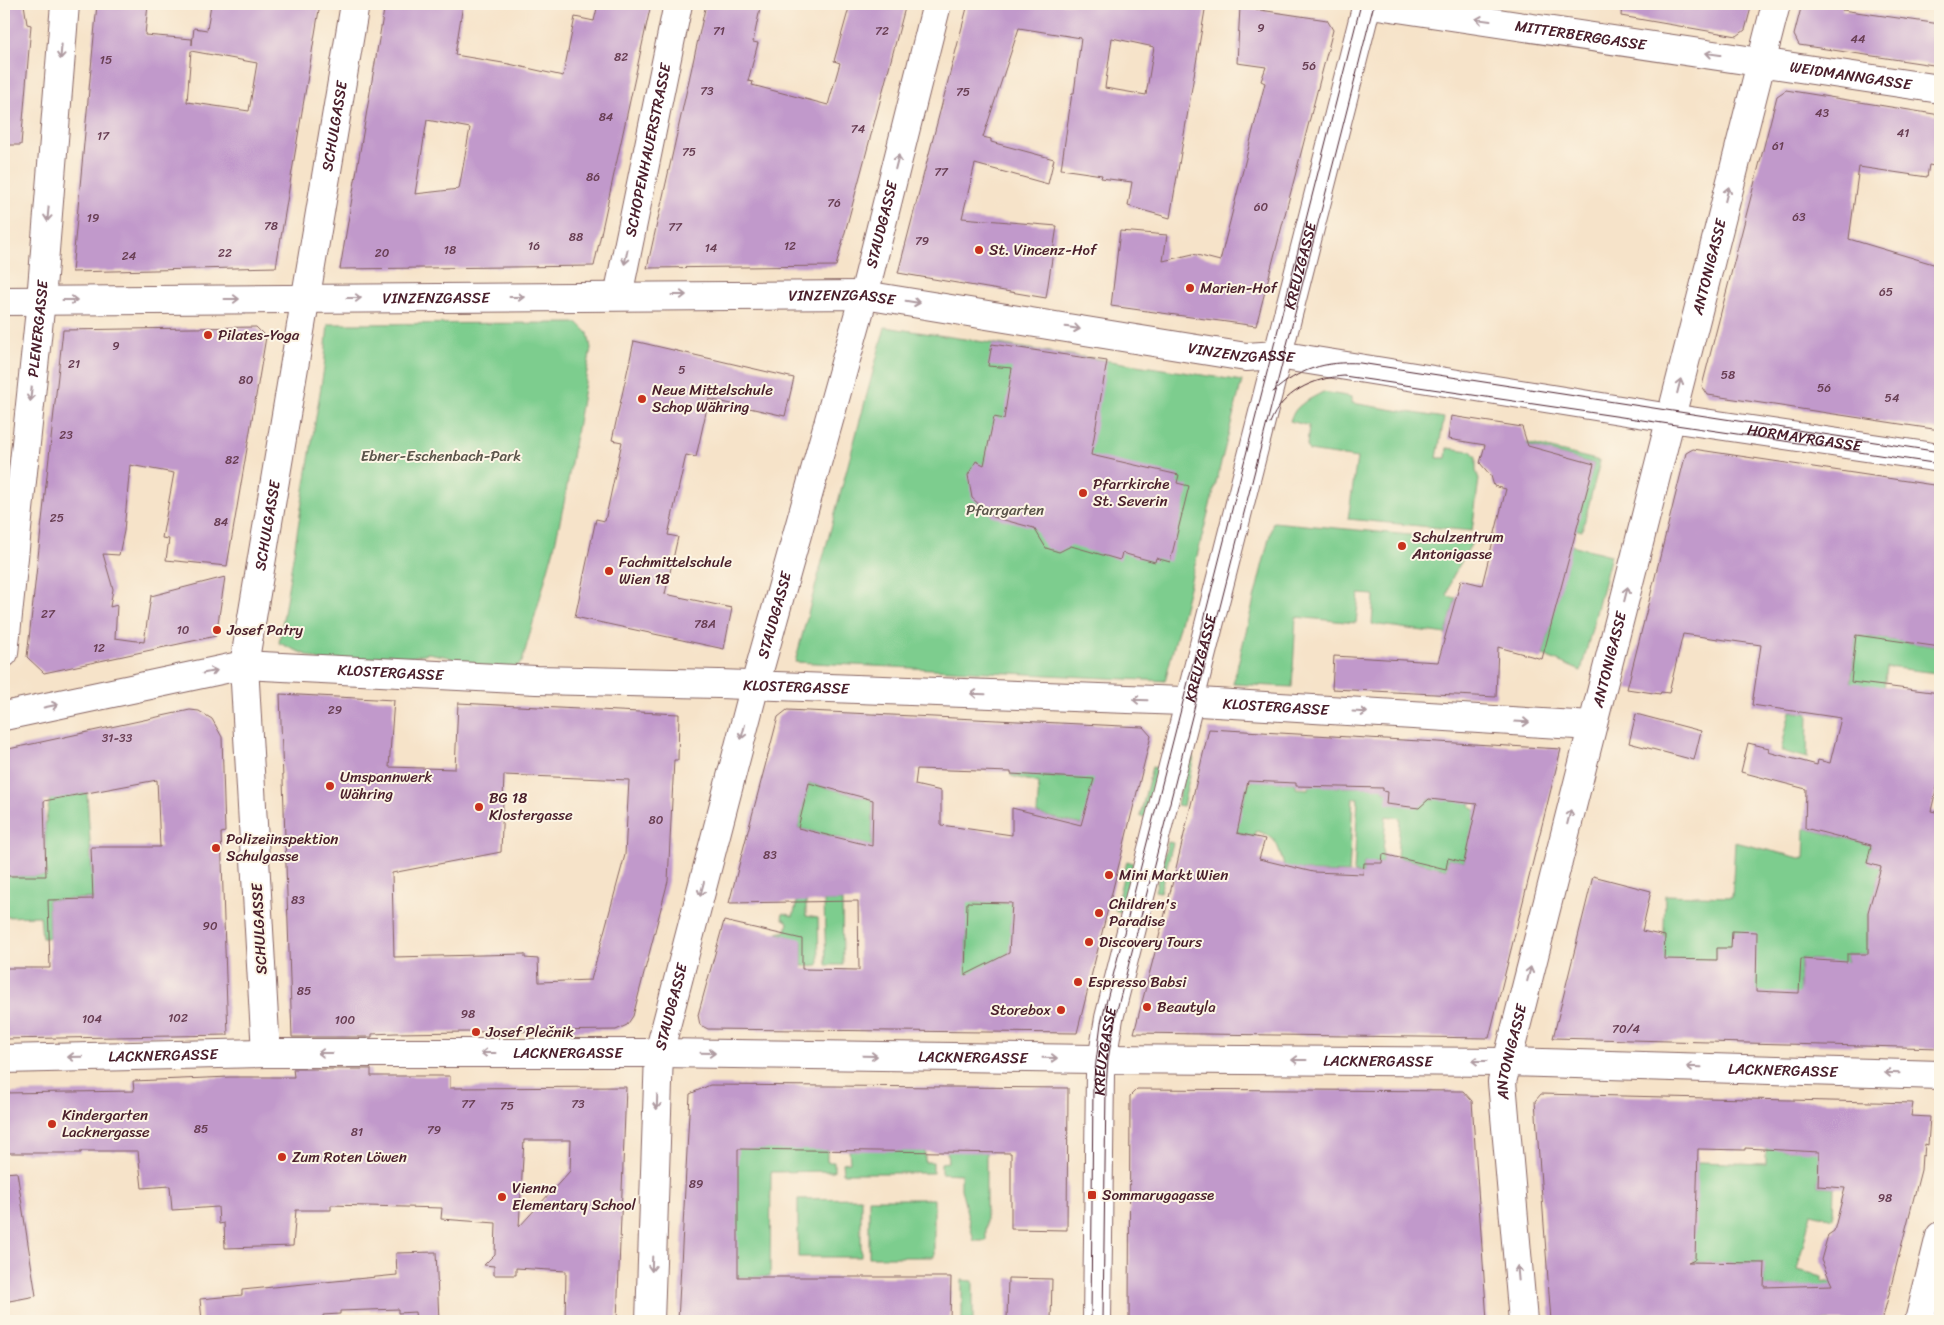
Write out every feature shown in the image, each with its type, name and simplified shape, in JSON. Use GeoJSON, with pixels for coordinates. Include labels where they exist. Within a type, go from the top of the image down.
{"type":"FeatureCollection","features":[{"type":"Feature","properties":{"kind":"street","name":"PLENERGASSE"},"geometry":{"type":"LineString","coordinates":[[4,653],[41,300],[65,4]]}},
{"type":"Feature","properties":{"kind":"street","name":"SCHULGASSE"},"geometry":{"type":"LineString","coordinates":[[266,1053],[244,665],[355,4]]}},
{"type":"Feature","properties":{"kind":"street","name":"SCHOPENHAUERSTRASSE"},"geometry":{"type":"LineString","coordinates":[[618,296],[678,4]]}},
{"type":"Feature","properties":{"kind":"street","name":"STAUDGASSE"},"geometry":{"type":"LineString","coordinates":[[650,1321],[659,1053],[756,685],[864,295],[937,4]]}},
{"type":"Feature","properties":{"kind":"street","name":"KREUZGASSE"},"geometry":{"type":"LineString","coordinates":[[1098,1321],[1099,1112],[1102,1059],[1109,1018],[1367,4]]}},
{"type":"Feature","properties":{"kind":"street","name":"MITTERBERGGASSE"},"geometry":{"type":"LineString","coordinates":[[1371,4],[1761,61]]}},
{"type":"Feature","properties":{"kind":"street","name":"ANTONIGASSE"},"geometry":{"type":"LineString","coordinates":[[1522,1321],[1502,1082],[1776,4]]}},
{"type":"Feature","properties":{"kind":"street","name":"WEIDMANNGASSE"},"geometry":{"type":"LineString","coordinates":[[1761,61],[1940,89]]}},
{"type":"Feature","properties":{"kind":"street","name":"VINZENZGASSE"},"geometry":{"type":"LineString","coordinates":[[4,301],[864,295],[1246,357],[1278,356],[1670,418]]}},
{"type":"Feature","properties":{"kind":"street","name":"HORMAYRGASSE"},"geometry":{"type":"LineString","coordinates":[[1670,418],[1940,458]]}},
{"type":"Feature","properties":{"kind":"street","name":"KLOSTERGASSE"},"geometry":{"type":"LineString","coordinates":[[4,716],[244,665],[536,680],[756,685],[1189,702],[1592,726]]}},
{"type":"Feature","properties":{"kind":"street","name":"LACKNERGASSE"},"geometry":{"type":"LineString","coordinates":[[4,1059],[266,1053],[659,1053],[1507,1062],[1940,1075]]}},
{"type":"Feature","properties":{"kind":"street"},"geometry":{"type":"LineString","coordinates":[[1919,1321],[1940,1236]]}},
{"type":"Feature","properties":{"kind":"green space","name":"Ebner-Eschenbach-Park"},"geometry":{"type":"Polygon","coordinates":[[[578,323],[588,333],[591,348],[564,503],[554,548],[522,662],[514,669],[462,665],[449,657],[428,653],[384,664],[323,662],[279,643],[324,368],[328,324],[578,323]]]}},
{"type":"Feature","properties":{"kind":"green space","name":"Pfarrgarten"},"geometry":{"type":"Polygon","coordinates":[[[885,327],[1242,381],[1165,681],[795,662],[885,327]]]}},
{"type":"Feature","properties":{"kind":"green space"},"geometry":{"type":"Polygon","coordinates":[[[1323,392],[1352,397],[1352,403],[1444,418],[1437,458],[1446,458],[1447,448],[1471,451],[1476,457],[1476,471],[1479,479],[1472,531],[1348,519],[1357,458],[1309,451],[1307,445],[1309,426],[1290,421],[1299,406],[1323,392]]]}},
{"type":"Feature","properties":{"kind":"green space"},"geometry":{"type":"Polygon","coordinates":[[[1519,443],[1527,443],[1600,461],[1582,531],[1575,529],[1594,464],[1519,443]]]}},
{"type":"Feature","properties":{"kind":"green space"},"geometry":{"type":"Polygon","coordinates":[[[1273,522],[1473,541],[1452,578],[1447,596],[1456,598],[1446,634],[1372,624],[1374,595],[1359,594],[1356,623],[1296,617],[1292,687],[1233,684],[1273,522]]]}},
{"type":"Feature","properties":{"kind":"green space"},"geometry":{"type":"Polygon","coordinates":[[[1571,545],[1611,555],[1581,671],[1543,655],[1571,545]]]}},
{"type":"Feature","properties":{"kind":"green space"},"geometry":{"type":"Polygon","coordinates":[[[1856,635],[1940,647],[1936,673],[1887,667],[1879,722],[1848,719],[1856,635]]]}},
{"type":"Feature","properties":{"kind":"green space"},"geometry":{"type":"Polygon","coordinates":[[[1790,711],[1808,714],[1807,758],[1781,751],[1790,711]]]}},
{"type":"Feature","properties":{"kind":"green space"},"geometry":{"type":"Polygon","coordinates":[[[1189,755],[1194,757],[1183,806],[1177,805],[1189,755]]]}},
{"type":"Feature","properties":{"kind":"green space"},"geometry":{"type":"Polygon","coordinates":[[[1152,767],[1158,768],[1145,817],[1140,816],[1152,767]]]}},
{"type":"Feature","properties":{"kind":"green space"},"geometry":{"type":"Polygon","coordinates":[[[1011,768],[1038,769],[1039,776],[1096,775],[1082,825],[1037,814],[1039,783],[1011,776],[1011,768]]]}},
{"type":"Feature","properties":{"kind":"green space"},"geometry":{"type":"Polygon","coordinates":[[[1252,780],[1296,783],[1296,788],[1308,789],[1309,784],[1337,787],[1384,787],[1383,791],[1398,792],[1419,808],[1426,799],[1435,800],[1436,794],[1471,801],[1470,805],[1476,811],[1464,862],[1448,858],[1446,869],[1397,857],[1400,818],[1386,816],[1381,874],[1381,863],[1364,863],[1363,874],[1354,873],[1358,798],[1353,798],[1349,873],[1313,872],[1284,866],[1276,843],[1269,836],[1256,831],[1255,837],[1229,830],[1236,802],[1243,804],[1247,787],[1252,780]]]}},
{"type":"Feature","properties":{"kind":"green space"},"geometry":{"type":"Polygon","coordinates":[[[809,783],[873,800],[872,846],[798,828],[809,783]]]}},
{"type":"Feature","properties":{"kind":"green space"},"geometry":{"type":"Polygon","coordinates":[[[87,793],[92,874],[127,897],[48,900],[49,938],[42,938],[40,916],[4,917],[4,876],[46,876],[45,826],[50,798],[87,793]]]}},
{"type":"Feature","properties":{"kind":"green space"},"geometry":{"type":"Polygon","coordinates":[[[1805,828],[1871,845],[1867,862],[1881,867],[1868,915],[1868,954],[1847,954],[1845,991],[1819,960],[1801,959],[1799,997],[1662,995],[1665,895],[1732,897],[1735,842],[1804,859],[1805,828]],[[1717,948],[1717,960],[1704,960],[1704,976],[1731,948],[1717,948]]]}},
{"type":"Feature","properties":{"kind":"green space"},"geometry":{"type":"Polygon","coordinates":[[[1168,842],[1173,843],[1160,892],[1155,891],[1168,842]]]}},
{"type":"Feature","properties":{"kind":"green space"},"geometry":{"type":"Polygon","coordinates":[[[1127,861],[1133,863],[1121,912],[1115,910],[1127,861]]]}},
{"type":"Feature","properties":{"kind":"green space"},"geometry":{"type":"Polygon","coordinates":[[[798,899],[806,901],[806,916],[818,918],[819,965],[802,966],[802,940],[777,933],[786,931],[788,922],[782,918],[783,913],[793,916],[798,899]]]}},
{"type":"Feature","properties":{"kind":"green space"},"geometry":{"type":"Polygon","coordinates":[[[824,901],[842,901],[843,965],[826,965],[824,901]]]}},
{"type":"Feature","properties":{"kind":"green space"},"geometry":{"type":"Polygon","coordinates":[[[955,902],[1012,903],[1010,952],[1007,954],[1010,962],[961,977],[966,960],[966,932],[955,902]]]}},
{"type":"Feature","properties":{"kind":"green space"},"geometry":{"type":"Polygon","coordinates":[[[728,1129],[827,1150],[827,1162],[834,1162],[834,1171],[771,1172],[770,1277],[738,1277],[728,1129]]]}},
{"type":"Feature","properties":{"kind":"green space"},"geometry":{"type":"Polygon","coordinates":[[[1766,1146],[1786,1150],[1800,1150],[1820,1146],[1818,1186],[1834,1187],[1833,1218],[1811,1213],[1797,1270],[1822,1276],[1822,1281],[1839,1284],[1830,1321],[1808,1321],[1808,1316],[1786,1286],[1764,1287],[1764,1263],[1693,1262],[1697,1162],[1766,1164],[1766,1146]]]}},
{"type":"Feature","properties":{"kind":"green space"},"geometry":{"type":"Polygon","coordinates":[[[849,1150],[925,1151],[925,1162],[933,1162],[933,1173],[843,1173],[842,1163],[850,1162],[849,1150]]]}},
{"type":"Feature","properties":{"kind":"green space"},"geometry":{"type":"Polygon","coordinates":[[[947,1151],[986,1152],[986,1241],[974,1241],[961,1189],[961,1174],[941,1173],[941,1163],[948,1162],[947,1151]]]}},
{"type":"Feature","properties":{"kind":"green space"},"geometry":{"type":"Polygon","coordinates":[[[861,1198],[861,1257],[798,1257],[798,1199],[861,1198]]]}},
{"type":"Feature","properties":{"kind":"green space"},"geometry":{"type":"Polygon","coordinates":[[[869,1199],[934,1199],[934,1257],[869,1257],[869,1199]]]}},
{"type":"Feature","properties":{"kind":"green space"},"geometry":{"type":"Polygon","coordinates":[[[962,1280],[973,1281],[973,1321],[962,1320],[962,1280]]]}},
{"type":"Feature","properties":{"kind":"building"},"geometry":{"type":"Polygon","coordinates":[[[4,4],[24,4],[27,24],[31,25],[21,145],[4,145],[4,4]]]}},
{"type":"Feature","properties":{"kind":"building"},"geometry":{"type":"Polygon","coordinates":[[[97,4],[148,4],[145,35],[192,39],[192,45],[194,28],[207,30],[211,4],[320,4],[276,267],[72,272],[97,4]],[[191,51],[187,102],[249,111],[257,63],[191,51]]]}},
{"type":"Feature","properties":{"kind":"building"},"geometry":{"type":"Polygon","coordinates":[[[385,4],[463,4],[455,55],[563,76],[575,17],[594,21],[598,4],[651,4],[594,266],[340,269],[385,4]],[[427,120],[415,194],[459,189],[470,128],[427,120]]]}},
{"type":"Feature","properties":{"kind":"building"},"geometry":{"type":"Polygon","coordinates":[[[706,4],[761,4],[753,42],[758,43],[748,81],[753,82],[752,85],[828,105],[840,63],[834,61],[849,8],[854,9],[855,4],[906,4],[836,266],[647,268],[706,4]]]}},
{"type":"Feature","properties":{"kind":"building"},"geometry":{"type":"Polygon","coordinates":[[[968,4],[1206,4],[1170,218],[1128,206],[1132,182],[1101,178],[1102,175],[1061,169],[1081,38],[1019,28],[983,137],[991,139],[991,142],[1054,159],[1048,184],[975,164],[962,218],[1057,226],[1046,298],[898,273],[968,4]],[[1112,38],[1105,88],[1146,95],[1154,47],[1112,38]]]}},
{"type":"Feature","properties":{"kind":"building"},"geometry":{"type":"Polygon","coordinates":[[[1622,4],[1752,4],[1745,30],[1737,36],[1621,16],[1622,4]]]}},
{"type":"Feature","properties":{"kind":"building"},"geometry":{"type":"Polygon","coordinates":[[[1802,4],[1843,4],[1842,10],[1940,24],[1940,66],[1799,45],[1794,35],[1802,4]]]}},
{"type":"Feature","properties":{"kind":"building"},"geometry":{"type":"Polygon","coordinates":[[[1240,7],[1327,20],[1333,30],[1256,326],[1111,306],[1120,231],[1167,235],[1163,261],[1193,254],[1220,261],[1265,83],[1261,81],[1266,67],[1237,63],[1240,7]]]}},
{"type":"Feature","properties":{"kind":"building"},"geometry":{"type":"Polygon","coordinates":[[[1786,90],[1940,115],[1940,167],[1929,165],[1927,177],[1859,167],[1849,239],[1940,266],[1940,430],[1708,395],[1702,386],[1777,96],[1786,90]]]}},
{"type":"Feature","properties":{"kind":"building"},"geometry":{"type":"Polygon","coordinates":[[[256,327],[266,337],[227,566],[166,560],[169,539],[162,538],[174,473],[130,465],[124,531],[119,555],[103,554],[113,589],[110,607],[117,605],[115,638],[144,642],[151,596],[225,577],[216,636],[44,673],[27,657],[63,330],[256,327]]]}},
{"type":"Feature","properties":{"kind":"building"},"geometry":{"type":"Polygon","coordinates":[[[634,341],[794,378],[785,416],[709,399],[696,457],[686,455],[668,535],[678,537],[665,594],[732,608],[724,649],[575,617],[596,519],[605,521],[622,442],[612,440],[634,341]]]}},
{"type":"Feature","properties":{"kind":"building","name":"Pfarrkirche St. Severin"},"geometry":{"type":"Polygon","coordinates":[[[992,344],[1107,361],[1091,455],[1179,475],[1177,483],[1189,486],[1170,562],[1156,558],[1155,562],[1122,553],[1120,560],[1071,546],[1059,552],[1046,548],[1034,528],[993,517],[972,498],[968,475],[976,461],[984,465],[994,417],[1004,419],[1012,368],[988,366],[992,344]]]}},
{"type":"Feature","properties":{"kind":"building"},"geometry":{"type":"Polygon","coordinates":[[[1451,416],[1522,427],[1528,446],[1594,464],[1542,659],[1498,647],[1496,697],[1332,689],[1334,656],[1438,662],[1461,580],[1482,585],[1506,489],[1494,486],[1491,476],[1480,463],[1485,445],[1448,439],[1451,416]]]}},
{"type":"Feature","properties":{"kind":"building"},"geometry":{"type":"Polygon","coordinates":[[[1693,449],[1940,486],[1940,647],[1856,635],[1851,682],[1940,693],[1940,774],[1931,811],[1940,813],[1940,1048],[1553,1038],[1593,876],[1651,891],[1642,931],[1665,936],[1664,959],[1717,960],[1717,948],[1731,948],[1732,931],[1757,932],[1756,991],[1799,993],[1801,959],[1847,962],[1847,954],[1868,954],[1868,912],[1881,867],[1867,863],[1871,845],[1805,828],[1806,789],[1741,772],[1748,743],[1769,748],[1768,752],[1817,765],[1818,760],[1830,763],[1841,718],[1752,705],[1761,645],[1683,634],[1669,693],[1661,692],[1660,694],[1627,689],[1686,453],[1693,449]]]}},
{"type":"Feature","properties":{"kind":"building"},"geometry":{"type":"Polygon","coordinates":[[[280,694],[394,700],[389,767],[455,769],[458,703],[679,714],[678,760],[674,760],[668,881],[633,1016],[627,1025],[616,1030],[395,1033],[372,1034],[372,1037],[292,1037],[280,694]],[[504,775],[501,852],[392,873],[394,957],[525,954],[525,958],[538,959],[539,982],[591,980],[625,855],[629,780],[504,775]]]}},
{"type":"Feature","properties":{"kind":"building"},"geometry":{"type":"Polygon","coordinates":[[[190,710],[199,711],[212,719],[222,737],[225,832],[221,833],[228,1035],[4,1039],[4,968],[50,968],[48,900],[93,899],[91,847],[160,847],[157,780],[44,801],[46,876],[4,876],[4,750],[190,710]]]}},
{"type":"Feature","properties":{"kind":"building"},"geometry":{"type":"Polygon","coordinates":[[[787,710],[1143,727],[1151,736],[1077,1033],[708,1029],[700,1025],[698,1015],[724,921],[802,939],[802,969],[859,970],[858,901],[729,903],[778,717],[787,710]],[[917,769],[915,785],[941,791],[941,825],[1012,835],[1012,808],[1081,825],[1094,779],[1011,774],[1011,772],[917,769]],[[809,783],[798,828],[872,846],[873,800],[809,783]],[[967,902],[965,975],[1009,953],[1012,903],[967,902]]]}},
{"type":"Feature","properties":{"kind":"building"},"geometry":{"type":"Polygon","coordinates":[[[1636,714],[1701,731],[1694,760],[1629,743],[1636,714]]]}},
{"type":"Feature","properties":{"kind":"building"},"geometry":{"type":"Polygon","coordinates":[[[1209,729],[1561,749],[1489,1038],[1134,1033],[1167,906],[1209,729]],[[1248,781],[1237,833],[1265,839],[1259,859],[1313,872],[1363,874],[1364,863],[1382,863],[1383,854],[1446,869],[1448,858],[1464,862],[1477,804],[1429,799],[1419,808],[1386,804],[1387,792],[1383,791],[1383,788],[1296,786],[1296,783],[1248,781]]]}},
{"type":"Feature","properties":{"kind":"building"},"geometry":{"type":"Polygon","coordinates":[[[293,1069],[371,1069],[371,1076],[450,1076],[450,1088],[626,1087],[617,1321],[565,1321],[566,1271],[516,1268],[516,1275],[494,1275],[494,1266],[484,1265],[495,1254],[496,1223],[441,1219],[442,1208],[331,1205],[331,1210],[296,1210],[293,1246],[225,1248],[224,1223],[219,1224],[218,1207],[172,1210],[170,1186],[142,1188],[138,1151],[4,1153],[4,1093],[134,1091],[133,1081],[230,1077],[294,1077],[293,1069]],[[524,1140],[519,1227],[570,1171],[571,1140],[524,1140]]]}},
{"type":"Feature","properties":{"kind":"building"},"geometry":{"type":"Polygon","coordinates":[[[710,1085],[1068,1088],[1067,1230],[1011,1229],[1011,1153],[738,1149],[738,1277],[951,1277],[950,1321],[678,1321],[690,1094],[710,1085]]]}},
{"type":"Feature","properties":{"kind":"building"},"geometry":{"type":"Polygon","coordinates":[[[1137,1089],[1463,1091],[1472,1101],[1487,1321],[1129,1321],[1130,1096],[1137,1089]]]}},
{"type":"Feature","properties":{"kind":"building"},"geometry":{"type":"Polygon","coordinates":[[[1541,1094],[1913,1103],[1911,1116],[1930,1117],[1928,1145],[1925,1144],[1924,1156],[1922,1155],[1921,1170],[1882,1321],[1551,1321],[1535,1101],[1541,1094]],[[1745,1148],[1745,1150],[1698,1149],[1695,1259],[1688,1262],[1765,1263],[1764,1287],[1832,1285],[1821,1260],[1828,1235],[1834,1231],[1845,1188],[1818,1186],[1819,1152],[1745,1148]]]}},
{"type":"Feature","properties":{"kind":"building"},"geometry":{"type":"Polygon","coordinates":[[[17,1172],[36,1296],[4,1302],[4,1173],[17,1172]]]}},
{"type":"Feature","properties":{"kind":"building"},"geometry":{"type":"Polygon","coordinates":[[[436,1252],[439,1321],[416,1321],[415,1312],[398,1313],[398,1309],[340,1311],[340,1314],[323,1315],[324,1321],[202,1321],[200,1299],[242,1295],[242,1290],[397,1275],[396,1253],[436,1252]]]}},
{"type":"Feature","properties":{"kind":"building"},"geometry":{"type":"Polygon","coordinates":[[[1008,1278],[1052,1279],[1051,1321],[1007,1321],[1008,1278]]]}},
{"type":"Feature","properties":{"kind":"tram line"},"geometry":{"type":"LineString","coordinates":[[1091,1321],[1093,1086],[1101,1023],[1361,4]]}},
{"type":"Feature","properties":{"kind":"tram line"},"geometry":{"type":"LineString","coordinates":[[1103,1321],[1106,1088],[1108,1059],[1116,1014],[1374,4]]}},
{"type":"Feature","properties":{"kind":"tram line"},"geometry":{"type":"LineString","coordinates":[[1273,392],[1293,377],[1313,368],[1335,363],[1360,363],[1940,452]]}},
{"type":"Feature","properties":{"kind":"tram line"},"geometry":{"type":"LineString","coordinates":[[1270,423],[1282,403],[1300,389],[1321,380],[1344,376],[1940,464]]}},
{"type":"Feature","properties":{"kind":"place","name":"St. Vincenz-Hof"},"geometry":{"type":"Point","coordinates":[979,250]}},
{"type":"Feature","properties":{"kind":"place","name":"Marien-Hof"},"geometry":{"type":"Point","coordinates":[1190,288]}},
{"type":"Feature","properties":{"kind":"place","name":"Pilates-Yoga"},"geometry":{"type":"Point","coordinates":[208,335]}},
{"type":"Feature","properties":{"kind":"place","name":"Neue Mittelschule Schop Währing"},"geometry":{"type":"Point","coordinates":[642,399]}},
{"type":"Feature","properties":{"kind":"place","name":"Pfarrkirche St. Severin"},"geometry":{"type":"Point","coordinates":[1083,493]}},
{"type":"Feature","properties":{"kind":"place","name":"Schulzentrum Antonigasse"},"geometry":{"type":"Point","coordinates":[1402,546]}},
{"type":"Feature","properties":{"kind":"place","name":"Fachmittelschule Wien 18"},"geometry":{"type":"Point","coordinates":[609,571]}},
{"type":"Feature","properties":{"kind":"place","name":"Josef Patry"},"geometry":{"type":"Point","coordinates":[217,630]}},
{"type":"Feature","properties":{"kind":"place","name":"Umspannwerk Währing"},"geometry":{"type":"Point","coordinates":[330,786]}},
{"type":"Feature","properties":{"kind":"place","name":"BG 18 Klostergasse"},"geometry":{"type":"Point","coordinates":[479,807]}},
{"type":"Feature","properties":{"kind":"place","name":"Polizeiinspektion Schulgasse"},"geometry":{"type":"Point","coordinates":[216,848]}},
{"type":"Feature","properties":{"kind":"place","name":"Mini Markt Wien"},"geometry":{"type":"Point","coordinates":[1109,875]}},
{"type":"Feature","properties":{"kind":"place","name":"Children's Paradise"},"geometry":{"type":"Point","coordinates":[1099,913]}},
{"type":"Feature","properties":{"kind":"place","name":"Discovery Tours"},"geometry":{"type":"Point","coordinates":[1089,942]}},
{"type":"Feature","properties":{"kind":"place","name":"Espresso Babsi"},"geometry":{"type":"Point","coordinates":[1078,982]}},
{"type":"Feature","properties":{"kind":"place","name":"Beautyla"},"geometry":{"type":"Point","coordinates":[1147,1007]}},
{"type":"Feature","properties":{"kind":"place","name":"Storebox"},"geometry":{"type":"Point","coordinates":[1061,1010]}},
{"type":"Feature","properties":{"kind":"place","name":"Josef Plečnik"},"geometry":{"type":"Point","coordinates":[476,1032]}},
{"type":"Feature","properties":{"kind":"place","name":"Kindergarten Lacknergasse"},"geometry":{"type":"Point","coordinates":[52,1124]}},
{"type":"Feature","properties":{"kind":"place","name":"Zum Roten Löwen"},"geometry":{"type":"Point","coordinates":[282,1157]}},
{"type":"Feature","properties":{"kind":"place","name":"Sommarugagasse"},"geometry":{"type":"Point","coordinates":[1092,1195]}},
{"type":"Feature","properties":{"kind":"place","name":"Vienna Elementary School"},"geometry":{"type":"Point","coordinates":[502,1197]}}]}
